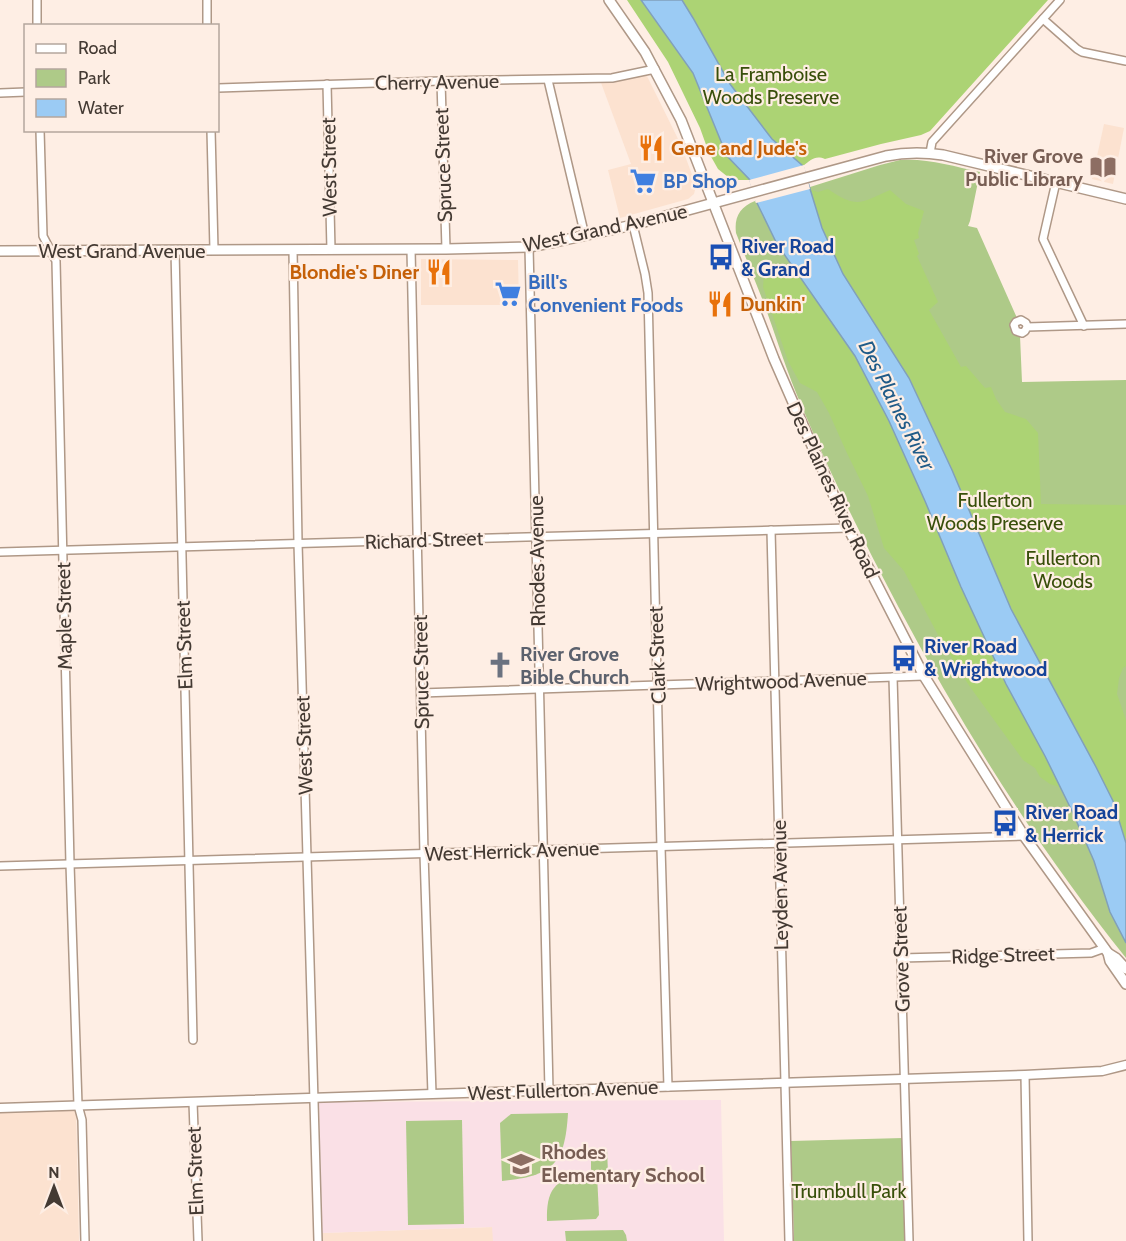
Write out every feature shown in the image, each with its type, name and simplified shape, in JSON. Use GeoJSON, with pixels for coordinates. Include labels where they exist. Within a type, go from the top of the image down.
{"type":"FeatureCollection","features":[{"type":"Feature","properties":{"kind":"main road","name":"Des Plaines River Road"},"geometry":{"type":"LineString","coordinates":[[609,0],[655,69],[681,120],[774,359],[848,528],[924,676],[1024,836],[1107,951],[1126,969]]}},
{"type":"Feature","properties":{"kind":"main road","name":"West Grand Avenue"},"geometry":{"type":"LineString","coordinates":[[0,251],[529,247],[633,225],[903,153],[930,153],[1126,199]]}},
{"type":"Feature","properties":{"kind":"main road","name":"Des Plaines River Road"},"geometry":{"type":"LineString","coordinates":[[1107,951],[1110,961],[1126,984]]}},
{"type":"Feature","properties":{"kind":"street"},"geometry":{"type":"LineString","coordinates":[[37,0],[38,24]]}},
{"type":"Feature","properties":{"kind":"street"},"geometry":{"type":"LineString","coordinates":[[207,0],[207,24]]}},
{"type":"Feature","properties":{"kind":"street"},"geometry":{"type":"LineString","coordinates":[[930,153],[932,142],[1060,0]]}},
{"type":"Feature","properties":{"kind":"street"},"geometry":{"type":"LineString","coordinates":[[1043,19],[1082,52],[1126,61]]}},
{"type":"Feature","properties":{"kind":"street","name":"Cherry Avenue"},"geometry":{"type":"LineString","coordinates":[[219,88],[612,78],[655,69]]}},
{"type":"Feature","properties":{"kind":"street"},"geometry":{"type":"LineString","coordinates":[[548,80],[585,236]]}},
{"type":"Feature","properties":{"kind":"street","name":"Spruce Street"},"geometry":{"type":"LineString","coordinates":[[441,81],[446,249]]}},
{"type":"Feature","properties":{"kind":"street","name":"West Street"},"geometry":{"type":"LineString","coordinates":[[327,84],[331,250]]}},
{"type":"Feature","properties":{"kind":"street"},"geometry":{"type":"LineString","coordinates":[[0,93],[24,92]]}},
{"type":"Feature","properties":{"kind":"street","name":"Maple Street"},"geometry":{"type":"LineString","coordinates":[[40,132],[43,236],[56,261],[70,864],[78,1105],[82,1120],[85,1241]]}},
{"type":"Feature","properties":{"kind":"street"},"geometry":{"type":"LineString","coordinates":[[211,132],[214,250]]}},
{"type":"Feature","properties":{"kind":"street"},"geometry":{"type":"LineString","coordinates":[[1056,182],[1043,239],[1084,326]]}},
{"type":"Feature","properties":{"kind":"street","name":"Clark Street"},"geometry":{"type":"LineString","coordinates":[[633,225],[648,293],[668,1087]]}},
{"type":"Feature","properties":{"kind":"street","name":"Rhodes Avenue"},"geometry":{"type":"LineString","coordinates":[[529,247],[549,1090]]}},
{"type":"Feature","properties":{"kind":"street","name":"Spruce Street"},"geometry":{"type":"LineString","coordinates":[[411,249],[424,854],[432,1094]]}},
{"type":"Feature","properties":{"kind":"street","name":"Elm Street"},"geometry":{"type":"LineString","coordinates":[[175,250],[193,1040]]}},
{"type":"Feature","properties":{"kind":"street","name":"West Street"},"geometry":{"type":"LineString","coordinates":[[293,250],[298,543],[318,1241]]}},
{"type":"Feature","properties":{"kind":"street"},"geometry":{"type":"LineString","coordinates":[[1027,327],[1126,324]]}},
{"type":"Feature","properties":{"kind":"street","name":"Richard Street"},"geometry":{"type":"LineString","coordinates":[[0,552],[848,528]]}},
{"type":"Feature","properties":{"kind":"street","name":"Leyden Avenue"},"geometry":{"type":"LineString","coordinates":[[771,530],[789,1241]]}},
{"type":"Feature","properties":{"kind":"street","name":"Wrightwood Avenue"},"geometry":{"type":"LineString","coordinates":[[421,693],[924,676]]}},
{"type":"Feature","properties":{"kind":"street","name":"Grove Street"},"geometry":{"type":"LineString","coordinates":[[893,677],[909,1241]]}},
{"type":"Feature","properties":{"kind":"street","name":"West Herrick Avenue"},"geometry":{"type":"LineString","coordinates":[[0,866],[1024,836]]}},
{"type":"Feature","properties":{"kind":"street","name":"Ridge Street"},"geometry":{"type":"LineString","coordinates":[[901,958],[1107,951]]}},
{"type":"Feature","properties":{"kind":"street","name":"West Fullerton Avenue"},"geometry":{"type":"LineString","coordinates":[[0,1108],[1024,1075],[1102,1071],[1126,1065]]}},
{"type":"Feature","properties":{"kind":"street"},"geometry":{"type":"LineString","coordinates":[[1024,1075],[1028,1241]]}},
{"type":"Feature","properties":{"kind":"street","name":"Elm Street"},"geometry":{"type":"LineString","coordinates":[[193,1102],[198,1241]]}},
{"type":"Feature","properties":{"kind":"shaded area"},"geometry":{"type":"Polygon","coordinates":[[[646,74],[681,145],[694,180],[695,190],[688,199],[620,218],[608,170],[631,164],[600,80],[646,74]]]}},
{"type":"Feature","properties":{"kind":"shaded area"},"geometry":{"type":"Polygon","coordinates":[[[1104,124],[1124,128],[1113,184],[1092,179],[1104,124]]]}},
{"type":"Feature","properties":{"kind":"shaded area"},"geometry":{"type":"Polygon","coordinates":[[[421,259],[518,260],[519,305],[421,305],[421,259]]]}},
{"type":"Feature","properties":{"kind":"shaded area","name":"Rhodes Elementary School"},"geometry":{"type":"Polygon","coordinates":[[[721,1100],[724,1241],[493,1241],[492,1227],[322,1233],[319,1102],[721,1100]]]}},
{"type":"Feature","properties":{"kind":"shaded area"},"geometry":{"type":"Polygon","coordinates":[[[76,1110],[79,1241],[0,1241],[0,1113],[76,1110]]]}},
{"type":"Feature","properties":{"kind":"shaded area"},"geometry":{"type":"Polygon","coordinates":[[[493,1227],[493,1241],[323,1241],[322,1233],[493,1227]]]}},
{"type":"Feature","properties":{"kind":"green space"},"geometry":{"type":"Polygon","coordinates":[[[627,0],[641,0],[693,73],[727,156],[750,180],[736,180],[718,169],[668,62],[627,0]]]}},
{"type":"Feature","properties":{"kind":"green space","name":"La Framboise Woods Preserve"},"geometry":{"type":"Polygon","coordinates":[[[682,0],[1048,0],[930,131],[825,159],[816,158],[803,166],[772,139],[730,84],[682,0]]]}},
{"type":"Feature","properties":{"kind":"green space","name":"Fullerton Woods Preserve"},"geometry":{"type":"Polygon","coordinates":[[[900,160],[930,161],[980,172],[968,226],[977,228],[1017,318],[1012,320],[1010,328],[1014,335],[1020,336],[1022,382],[1126,380],[1126,958],[1063,874],[1004,788],[950,700],[899,608],[848,509],[813,433],[791,381],[736,233],[739,213],[745,206],[755,201],[756,203],[810,189],[810,187],[900,160]]]}},
{"type":"Feature","properties":{"kind":"green space","name":"Fullerton Woods"},"geometry":{"type":"Polygon","coordinates":[[[809,189],[818,192],[828,189],[853,202],[865,201],[890,190],[906,204],[924,211],[918,233],[919,238],[914,240],[919,254],[917,256],[938,302],[929,310],[961,367],[966,366],[985,388],[991,387],[1005,412],[1026,419],[1038,433],[1041,504],[1126,505],[1126,666],[1119,678],[1117,694],[1126,720],[1126,843],[1113,801],[1011,609],[952,470],[909,378],[843,274],[822,228],[809,189]]]}},
{"type":"Feature","properties":{"kind":"green space","name":"Fullerton Woods"},"geometry":{"type":"Polygon","coordinates":[[[771,265],[794,268],[855,356],[889,421],[1060,787],[1040,777],[1035,768],[1023,760],[968,684],[937,633],[904,571],[884,548],[868,496],[829,413],[817,392],[800,383],[788,361],[763,287],[764,274],[771,265]]]}},
{"type":"Feature","properties":{"kind":"green space"},"geometry":{"type":"Polygon","coordinates":[[[568,1113],[564,1144],[553,1164],[545,1171],[533,1175],[502,1181],[500,1123],[511,1114],[568,1113]]]}},
{"type":"Feature","properties":{"kind":"green space"},"geometry":{"type":"Polygon","coordinates":[[[462,1120],[464,1224],[408,1225],[406,1121],[462,1120]]]}},
{"type":"Feature","properties":{"kind":"green space","name":"Trumbull Park"},"geometry":{"type":"Polygon","coordinates":[[[903,1138],[905,1241],[794,1241],[791,1141],[903,1138]]]}},
{"type":"Feature","properties":{"kind":"green space"},"geometry":{"type":"Polygon","coordinates":[[[591,1149],[607,1149],[608,1173],[591,1173],[591,1149]]]}},
{"type":"Feature","properties":{"kind":"green space"},"geometry":{"type":"Polygon","coordinates":[[[584,1174],[597,1174],[599,1215],[596,1219],[547,1221],[548,1202],[554,1188],[565,1179],[584,1174]]]}},
{"type":"Feature","properties":{"kind":"green space"},"geometry":{"type":"Polygon","coordinates":[[[623,1230],[627,1241],[566,1241],[565,1231],[623,1230]]]}},
{"type":"Feature","properties":{"kind":"water","name":"Des Plaines River"},"geometry":{"type":"Polygon","coordinates":[[[641,0],[682,0],[730,84],[772,139],[803,166],[822,228],[843,274],[909,378],[952,470],[1011,609],[1113,801],[1126,843],[1126,943],[1110,912],[1094,861],[1072,811],[1006,684],[889,421],[855,356],[777,244],[757,203],[750,180],[727,156],[693,73],[641,0]]]}},
{"type":"Feature","properties":{"kind":"pier"},"geometry":{"type":"Polygon","coordinates":[[[804,165],[810,189],[756,203],[749,180],[804,165]]]}},
{"type":"Feature","properties":{"kind":"place","name":"Gene and Jude's"},"geometry":{"type":"Point","coordinates":[651,148]}},
{"type":"Feature","properties":{"kind":"place","name":"River Grove Public Library"},"geometry":{"type":"Point","coordinates":[1103,167]}},
{"type":"Feature","properties":{"kind":"place","name":"BP Shop"},"geometry":{"type":"Point","coordinates":[643,181]}},
{"type":"Feature","properties":{"kind":"place","name":"River Road & Grand"},"geometry":{"type":"Point","coordinates":[721,257]}},
{"type":"Feature","properties":{"kind":"place","name":"Blondie's Diner"},"geometry":{"type":"Point","coordinates":[439,272]}},
{"type":"Feature","properties":{"kind":"place","name":"Bill's Convenient Foods"},"geometry":{"type":"Point","coordinates":[508,294]}},
{"type":"Feature","properties":{"kind":"place","name":"Dunkin'"},"geometry":{"type":"Point","coordinates":[720,304]}},
{"type":"Feature","properties":{"kind":"place","name":"River Road & Wrightwood"},"geometry":{"type":"Point","coordinates":[904,658]}},
{"type":"Feature","properties":{"kind":"place","name":"River Grove Bible Church"},"geometry":{"type":"Point","coordinates":[500,665]}},
{"type":"Feature","properties":{"kind":"place","name":"River Road & Herrick"},"geometry":{"type":"Point","coordinates":[1005,823]}},
{"type":"Feature","properties":{"kind":"place","name":"Rhodes Elementary School"},"geometry":{"type":"Point","coordinates":[521,1164]}}]}
